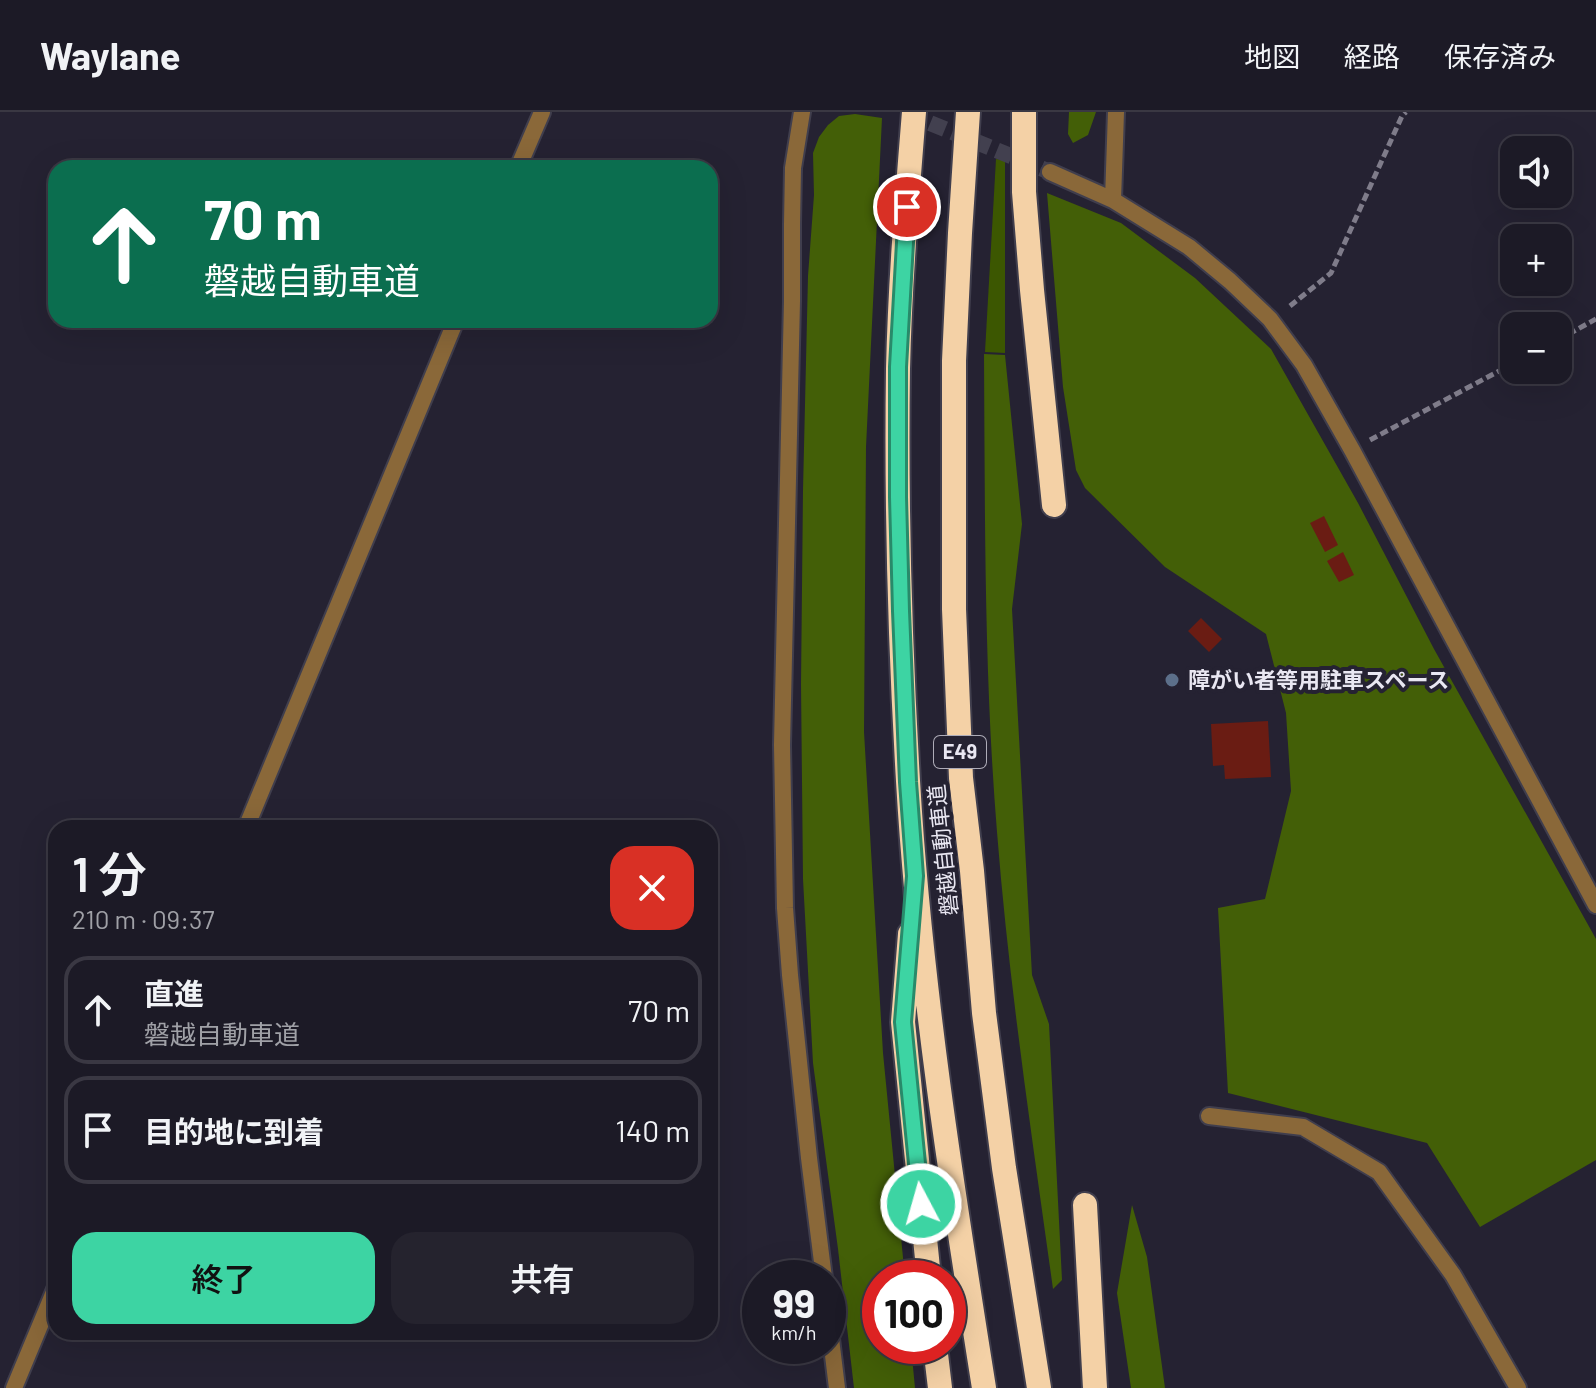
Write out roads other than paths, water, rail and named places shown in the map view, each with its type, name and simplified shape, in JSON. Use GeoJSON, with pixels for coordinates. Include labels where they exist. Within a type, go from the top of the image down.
{"type":"FeatureCollection","features":[{"type":"Feature","properties":{"kind":"highway","name":"磐越自動車道"},"geometry":{"type":"LineString","coordinates":[[914,112],[898,367],[898,497],[907,766],[930,1019],[984,1388]]}},
{"type":"Feature","properties":{"kind":"highway","name":"磐越自動車道"},"geometry":{"type":"LineString","coordinates":[[968,112],[954,361],[954,609],[961,778],[984,1013],[1004,1168],[1039,1388]]}},
{"type":"Feature","properties":{"kind":"highway"},"geometry":{"type":"LineString","coordinates":[[1024,112],[1024,192],[1054,505]]}},
{"type":"Feature","properties":{"kind":"highway"},"geometry":{"type":"LineString","coordinates":[[915,876],[903,1022],[927,1260]]}},
{"type":"Feature","properties":{"kind":"highway"},"geometry":{"type":"LineString","coordinates":[[1085,1205],[1095,1388]]}},
{"type":"Feature","properties":{"kind":"highway"},"geometry":{"type":"LineString","coordinates":[[937,1364],[940,1388]]}},
{"type":"Feature","properties":{"kind":"street"},"geometry":{"type":"LineString","coordinates":[[521,160],[542,112]]}},
{"type":"Feature","properties":{"kind":"street"},"geometry":{"type":"LineString","coordinates":[[802,112],[793,168],[782,745],[785,908],[790,975],[822,1260]]}},
{"type":"Feature","properties":{"kind":"street"},"geometry":{"type":"LineString","coordinates":[[1113,200],[1116,112]]}},
{"type":"Feature","properties":{"kind":"street"},"geometry":{"type":"LineString","coordinates":[[1050,172],[1113,200],[1189,247],[1270,319],[1304,365],[1352,450],[1596,905]]}},
{"type":"Feature","properties":{"kind":"street"},"geometry":{"type":"LineString","coordinates":[[249,820],[453,328]]}},
{"type":"Feature","properties":{"kind":"street"},"geometry":{"type":"LineString","coordinates":[[1209,1116],[1303,1127],[1379,1172],[1453,1275],[1518,1388]]}},
{"type":"Feature","properties":{"kind":"street"},"geometry":{"type":"LineString","coordinates":[[14,1388],[48,1306]]}},
{"type":"Feature","properties":{"kind":"street"},"geometry":{"type":"LineString","coordinates":[[834,1364],[837,1388]]}},
{"type":"Feature","properties":{"kind":"tunnel"},"geometry":{"type":"LineString","coordinates":[[908,114],[1050,172]]}},
{"type":"Feature","properties":{"kind":"place","name":"障がい者等用駐車スペース"},"geometry":{"type":"Point","coordinates":[1172,680]}}]}
